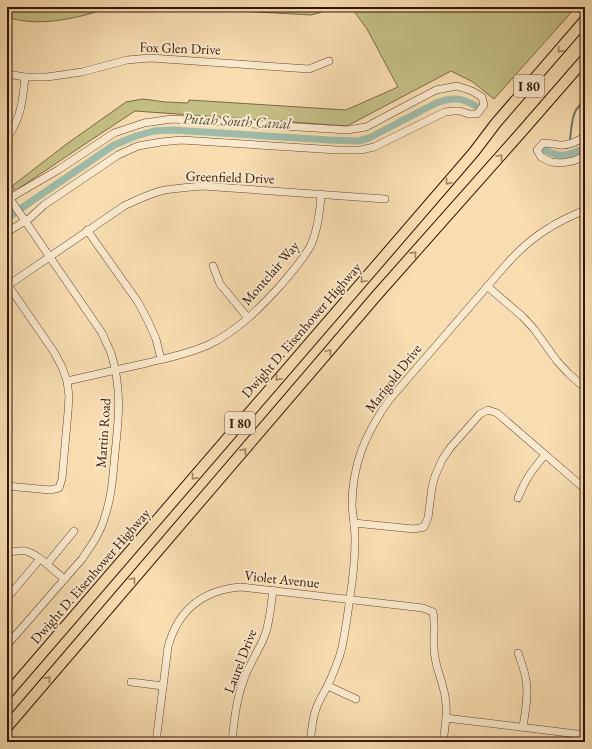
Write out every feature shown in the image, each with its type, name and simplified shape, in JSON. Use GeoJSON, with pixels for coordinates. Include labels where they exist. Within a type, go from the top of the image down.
{"type":"FeatureCollection","features":[{"type":"Feature","properties":{"kind":"highway","name":"Dwight D. Eisenhower Highway"},"geometry":{"type":"LineString","coordinates":[[7,694],[474,152],[496,123],[585,20]]}},
{"type":"Feature","properties":{"kind":"highway","name":"I 80"},"geometry":{"type":"LineString","coordinates":[[7,726],[377,295],[526,128],[585,59]]}},
{"type":"Feature","properties":{"kind":"street","name":"Fox Glen Drive"},"geometry":{"type":"LineString","coordinates":[[7,74],[25,77],[47,77],[82,72],[127,60],[150,58],[309,69],[329,61]]}},
{"type":"Feature","properties":{"kind":"street"},"geometry":{"type":"LineString","coordinates":[[7,138],[20,113],[25,77]]}},
{"type":"Feature","properties":{"kind":"street"},"geometry":{"type":"LineString","coordinates":[[7,232],[24,220],[30,218],[44,205],[118,154],[138,146],[181,140],[337,150],[361,150],[374,147],[445,112],[460,111],[469,114],[477,114],[484,105],[482,97],[472,91],[457,86],[436,90],[366,127],[347,130],[172,119],[144,123],[114,133],[58,170],[9,199]]}},
{"type":"Feature","properties":{"kind":"street"},"geometry":{"type":"LineString","coordinates":[[585,137],[565,146],[543,143],[537,150],[541,157],[551,162],[561,163],[573,161],[585,156]]}},
{"type":"Feature","properties":{"kind":"street","name":"Greenfield Drive"},"geometry":{"type":"LineString","coordinates":[[7,286],[124,206],[145,196],[164,190],[202,186],[385,199]]}},
{"type":"Feature","properties":{"kind":"street","name":"Montclair Way"},"geometry":{"type":"LineString","coordinates":[[67,381],[182,355],[208,345],[230,332],[264,303],[299,263],[311,245],[317,228],[321,195]]}},
{"type":"Feature","properties":{"kind":"street","name":"Martin Road"},"geometry":{"type":"LineString","coordinates":[[7,645],[82,559],[101,528],[108,506],[112,484],[119,403],[115,370],[110,352],[102,334],[9,199]]}},
{"type":"Feature","properties":{"kind":"street","name":"Marigold Drive"},"geometry":{"type":"LineString","coordinates":[[310,742],[315,710],[328,686],[339,659],[346,630],[354,558],[355,539],[353,501],[355,474],[360,453],[367,436],[390,399],[517,252],[548,228],[585,210]]}},
{"type":"Feature","properties":{"kind":"street"},"geometry":{"type":"LineString","coordinates":[[87,230],[138,302],[156,339],[161,359]]}},
{"type":"Feature","properties":{"kind":"street"},"geometry":{"type":"LineString","coordinates":[[213,266],[220,284],[248,318]]}},
{"type":"Feature","properties":{"kind":"street"},"geometry":{"type":"LineString","coordinates":[[7,286],[54,352],[67,381],[69,396],[62,479],[59,488],[50,490],[7,486]]}},
{"type":"Feature","properties":{"kind":"street"},"geometry":{"type":"LineString","coordinates":[[488,286],[524,317],[557,361],[585,388]]}},
{"type":"Feature","properties":{"kind":"street"},"geometry":{"type":"LineString","coordinates":[[354,523],[414,529],[424,527],[428,518],[432,487],[442,460],[450,448],[480,414],[488,410],[497,414],[585,489]]}},
{"type":"Feature","properties":{"kind":"street"},"geometry":{"type":"LineString","coordinates":[[518,498],[530,473],[545,455]]}},
{"type":"Feature","properties":{"kind":"street"},"geometry":{"type":"LineString","coordinates":[[46,564],[74,531]]}},
{"type":"Feature","properties":{"kind":"street"},"geometry":{"type":"LineString","coordinates":[[7,552],[26,551],[33,554],[65,579]]}},
{"type":"Feature","properties":{"kind":"street"},"geometry":{"type":"LineString","coordinates":[[7,598],[40,559]]}},
{"type":"Feature","properties":{"kind":"street","name":"Violet Avenue"},"geometry":{"type":"LineString","coordinates":[[156,742],[168,647],[171,636],[179,620],[196,602],[207,596],[218,591],[242,587],[423,608],[433,612],[435,621],[435,657],[445,696],[446,718]]}},
{"type":"Feature","properties":{"kind":"street","name":"Laurel Drive"},"geometry":{"type":"LineString","coordinates":[[232,742],[238,697],[243,680],[265,634],[269,620],[273,590]]}},
{"type":"Feature","properties":{"kind":"street"},"geometry":{"type":"LineString","coordinates":[[518,653],[527,682],[523,727]]}},
{"type":"Feature","properties":{"kind":"street"},"geometry":{"type":"LineString","coordinates":[[131,682],[163,686]]}},
{"type":"Feature","properties":{"kind":"street"},"geometry":{"type":"LineString","coordinates":[[328,686],[356,699]]}},
{"type":"Feature","properties":{"kind":"street"},"geometry":{"type":"LineString","coordinates":[[443,742],[446,718],[585,736]]}},
{"type":"Feature","properties":{"kind":"shaded area"},"geometry":{"type":"Polygon","coordinates":[[[7,7],[111,7],[73,18],[46,22],[32,22],[7,17],[7,7]]]}},
{"type":"Feature","properties":{"kind":"shaded area"},"geometry":{"type":"Polygon","coordinates":[[[213,7],[331,7],[311,15],[239,11],[213,7]]]}},
{"type":"Feature","properties":{"kind":"shaded area"},"geometry":{"type":"Polygon","coordinates":[[[351,7],[576,7],[494,99],[473,82],[451,71],[347,126],[135,111],[15,191],[12,186],[68,143],[126,102],[143,99],[188,103],[189,100],[346,110],[398,87],[367,29],[351,7]]]}},
{"type":"Feature","properties":{"kind":"waterway","name":"Putah South Canal"},"geometry":{"type":"LineString","coordinates":[[7,218],[114,145],[136,136],[154,131],[172,130],[358,141],[369,138],[436,103],[448,99],[463,100],[479,108]]}},
{"type":"Feature","properties":{"kind":"waterway"},"geometry":{"type":"LineString","coordinates":[[570,139],[573,118],[577,108],[585,102]]}},
{"type":"Feature","properties":{"kind":"waterway","name":"Putah South Canal"},"geometry":{"type":"LineString","coordinates":[[542,148],[558,155],[573,153],[585,148]]}}]}
